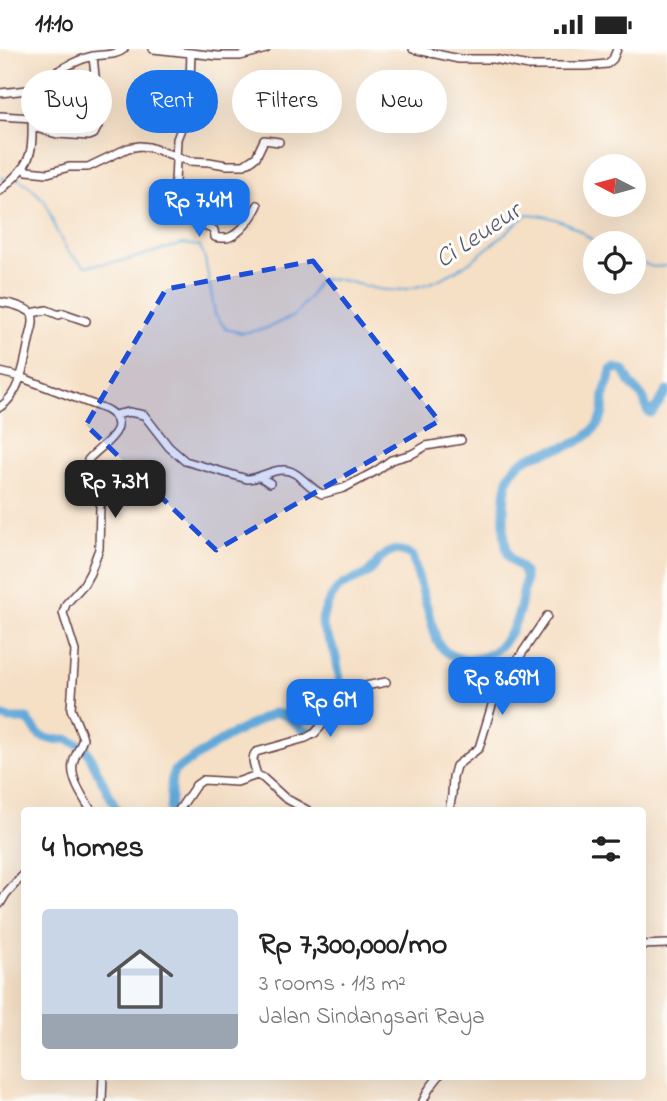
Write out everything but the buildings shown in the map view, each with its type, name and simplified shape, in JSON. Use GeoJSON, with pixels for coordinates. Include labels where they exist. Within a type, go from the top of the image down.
{"type":"FeatureCollection","features":[{"type":"Feature","properties":{"kind":"street"},"geometry":{"type":"LineString","coordinates":[[62,70],[93,56],[120,53],[124,49]]}},
{"type":"Feature","properties":{"kind":"street"},"geometry":{"type":"LineString","coordinates":[[153,49],[240,56],[266,49]]}},
{"type":"Feature","properties":{"kind":"street"},"geometry":{"type":"LineString","coordinates":[[413,49],[459,59],[494,59],[529,66],[586,66],[607,64],[617,49]]}},
{"type":"Feature","properties":{"kind":"street"},"geometry":{"type":"LineString","coordinates":[[191,53],[189,108],[177,139],[175,182],[185,207],[194,221],[214,230],[215,237],[226,238],[252,218],[258,205]]}},
{"type":"Feature","properties":{"kind":"street"},"geometry":{"type":"LineString","coordinates":[[93,56],[94,70]]}},
{"type":"Feature","properties":{"kind":"street"},"geometry":{"type":"LineString","coordinates":[[0,93],[21,91]]}},
{"type":"Feature","properties":{"kind":"street"},"geometry":{"type":"LineString","coordinates":[[0,116],[21,117]]}},
{"type":"Feature","properties":{"kind":"street"},"geometry":{"type":"LineString","coordinates":[[0,191],[23,167],[30,154],[32,133]]}},
{"type":"Feature","properties":{"kind":"street"},"geometry":{"type":"LineString","coordinates":[[53,133],[89,136],[94,133]]}},
{"type":"Feature","properties":{"kind":"street"},"geometry":{"type":"LineString","coordinates":[[23,167],[47,174],[69,167],[88,167],[136,146],[146,146],[189,161],[244,165],[256,157],[264,140],[279,142]]}},
{"type":"Feature","properties":{"kind":"street"},"geometry":{"type":"LineString","coordinates":[[0,302],[13,304],[32,313],[50,310],[59,315],[63,313],[86,321]]}},
{"type":"Feature","properties":{"kind":"street"},"geometry":{"type":"LineString","coordinates":[[0,407],[10,399],[20,377],[33,327],[32,313]]}},
{"type":"Feature","properties":{"kind":"street"},"geometry":{"type":"LineString","coordinates":[[0,372],[86,401],[115,415],[129,412],[144,415],[169,447],[185,461],[247,479],[278,470],[290,471],[317,492],[325,493],[344,488],[391,460],[412,454],[424,447],[461,440]]}},
{"type":"Feature","properties":{"kind":"street"},"geometry":{"type":"LineString","coordinates":[[90,807],[73,773],[73,761],[83,742],[71,709],[75,651],[63,613],[66,604],[84,584],[99,549],[100,506],[87,465],[91,456],[114,434],[117,427],[115,415]]}},
{"type":"Feature","properties":{"kind":"street"},"geometry":{"type":"LineString","coordinates":[[260,477],[270,483]]}},
{"type":"Feature","properties":{"kind":"street"},"geometry":{"type":"LineString","coordinates":[[450,807],[456,766],[478,748],[496,692],[547,616]]}},
{"type":"Feature","properties":{"kind":"street"},"geometry":{"type":"LineString","coordinates":[[257,775],[253,759],[256,752],[306,738],[315,733],[355,689],[386,682]]}},
{"type":"Feature","properties":{"kind":"street"},"geometry":{"type":"LineString","coordinates":[[181,807],[196,785],[203,780],[237,782],[257,775],[285,798],[302,807]]}},
{"type":"Feature","properties":{"kind":"street"},"geometry":{"type":"LineString","coordinates":[[0,904],[21,877]]}},
{"type":"Feature","properties":{"kind":"street"},"geometry":{"type":"LineString","coordinates":[[646,945],[667,944]]}},
{"type":"Feature","properties":{"kind":"street"},"geometry":{"type":"LineString","coordinates":[[102,1101],[103,1080]]}},
{"type":"Feature","properties":{"kind":"street"},"geometry":{"type":"LineString","coordinates":[[423,1101],[436,1080]]}},
{"type":"Feature","properties":{"kind":"highlighted area"},"geometry":{"type":"Polygon","coordinates":[[[313,261],[439,421],[216,550],[86,425],[166,289],[313,261]]]}},
{"type":"Feature","properties":{"kind":"waterway","name":"Ci Leueur"},"geometry":{"type":"LineString","coordinates":[[0,178],[9,179]]}},
{"type":"Feature","properties":{"kind":"waterway","name":"Ci Leueur"},"geometry":{"type":"LineString","coordinates":[[15,179],[28,185],[45,201],[68,252],[85,266],[123,261],[182,244],[200,246],[215,314],[226,329],[242,333],[264,329],[294,316],[319,279],[341,280],[392,290],[418,287],[436,281],[469,263],[527,214],[547,217],[583,233]]}},
{"type":"Feature","properties":{"kind":"waterway","name":"Ci Leueur"},"geometry":{"type":"LineString","coordinates":[[646,264],[667,266]]}},
{"type":"Feature","properties":{"kind":"waterway"},"geometry":{"type":"LineString","coordinates":[[334,710],[340,697],[340,685],[334,652],[324,631],[322,618],[338,589],[368,573],[388,553],[397,550],[407,553],[412,556],[437,641],[443,649],[453,656],[467,659],[489,654],[498,648],[512,630],[520,609],[525,582],[523,570],[509,556],[505,539],[505,501],[511,473],[519,463],[530,457],[567,446],[591,433],[602,417],[604,394],[611,370],[615,368],[624,371],[644,399],[650,413],[667,391]]}},
{"type":"Feature","properties":{"kind":"waterway"},"geometry":{"type":"LineString","coordinates":[[170,807],[174,771],[227,737],[273,713],[285,716],[305,731],[319,729]]}},
{"type":"Feature","properties":{"kind":"waterway"},"geometry":{"type":"LineString","coordinates":[[0,716],[27,719],[40,736],[53,740],[66,739],[85,747],[115,807]]}}]}
